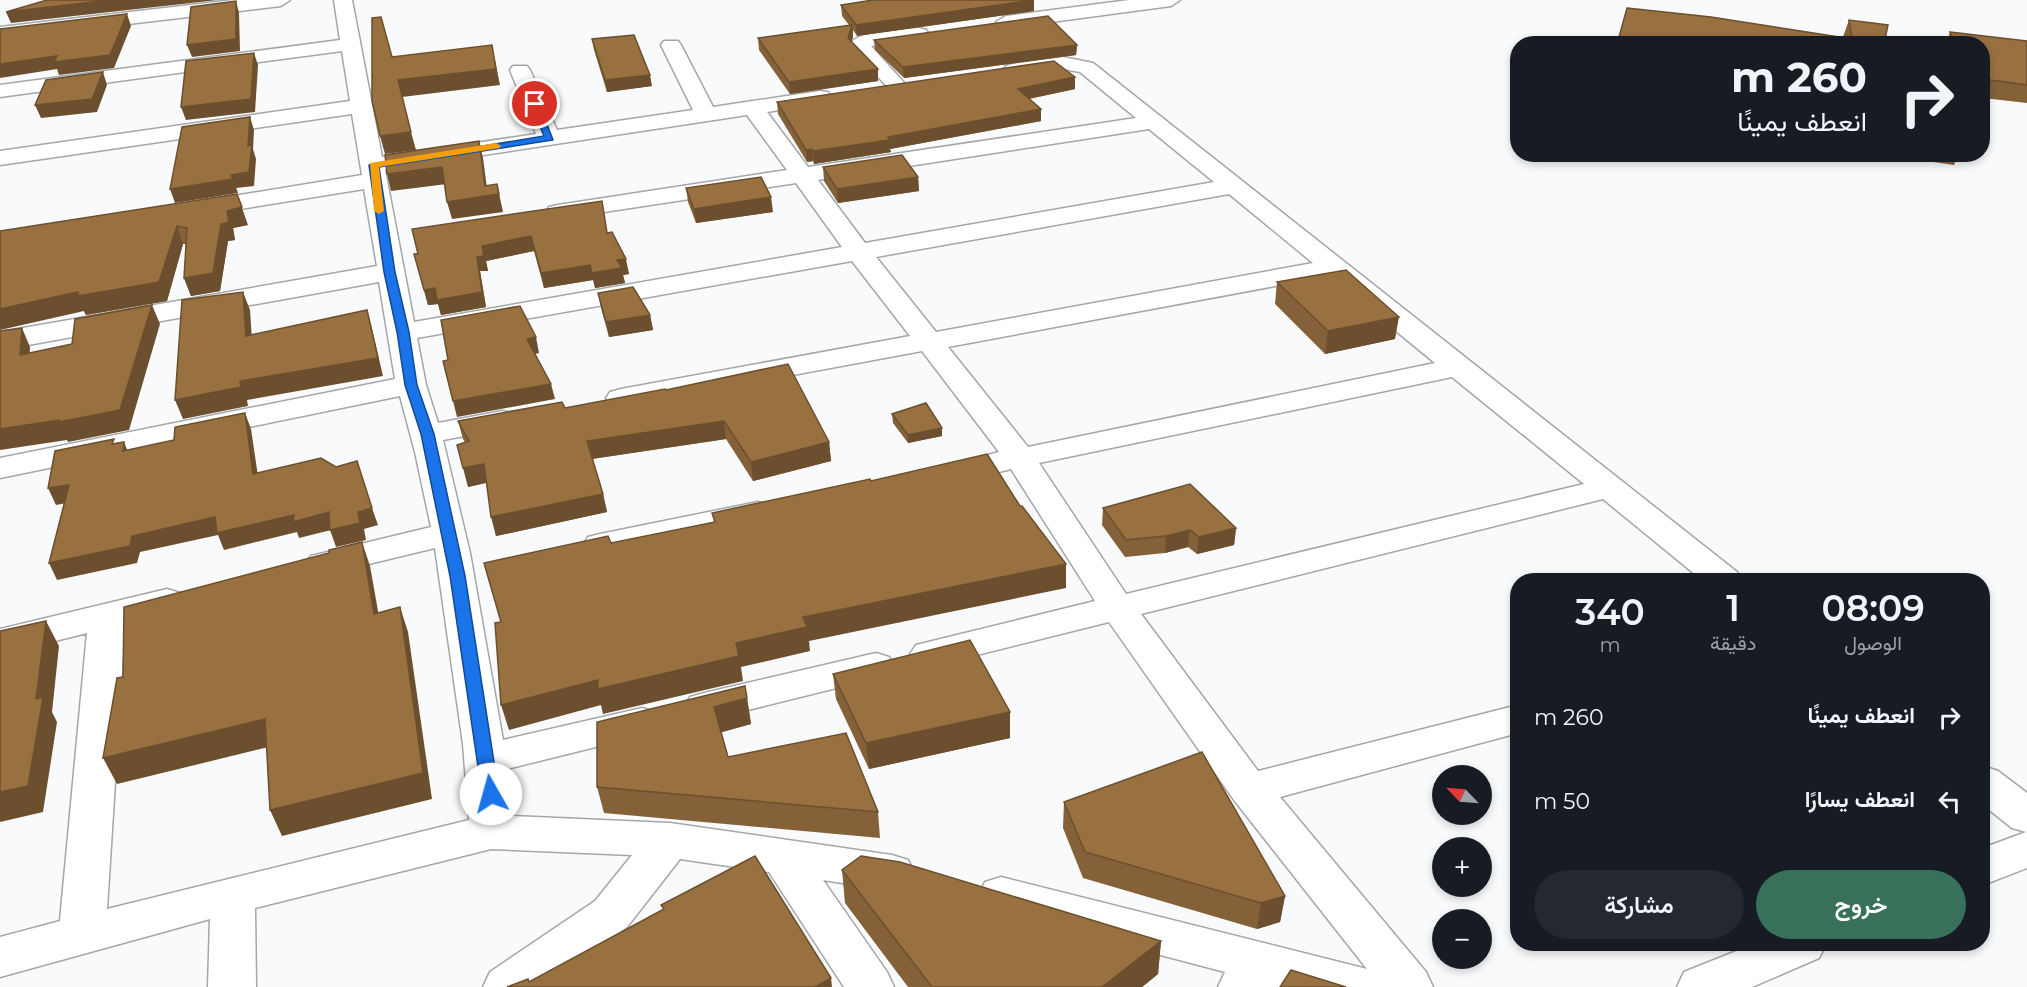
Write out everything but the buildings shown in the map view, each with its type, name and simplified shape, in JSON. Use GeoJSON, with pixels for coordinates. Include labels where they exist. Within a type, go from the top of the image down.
{"type":"FeatureCollection","features":[{"type":"Feature","properties":{"kind":"street"},"geometry":{"type":"LineString","coordinates":[[0,33],[281,0]]}},
{"type":"Feature","properties":{"kind":"street"},"geometry":{"type":"LineString","coordinates":[[344,0],[360,106],[394,249],[411,385],[428,434],[448,534],[469,573],[491,832]]}},
{"type":"Feature","properties":{"kind":"street"},"geometry":{"type":"LineString","coordinates":[[982,25],[1171,0]]}},
{"type":"Feature","properties":{"kind":"street"},"geometry":{"type":"LineString","coordinates":[[175,212],[549,138],[909,84],[859,45],[869,40],[937,31]]}},
{"type":"Feature","properties":{"kind":"street"},"geometry":{"type":"LineString","coordinates":[[0,91],[351,44]]}},
{"type":"Feature","properties":{"kind":"street"},"geometry":{"type":"LineString","coordinates":[[671,45],[706,114]]}},
{"type":"Feature","properties":{"kind":"street"},"geometry":{"type":"LineString","coordinates":[[992,73],[1063,63],[1080,65],[1715,573]]}},
{"type":"Feature","properties":{"kind":"street"},"geometry":{"type":"LineString","coordinates":[[520,70],[549,138]]}},
{"type":"Feature","properties":{"kind":"street"},"geometry":{"type":"LineString","coordinates":[[0,158],[360,106]]}},
{"type":"Feature","properties":{"kind":"street"},"geometry":{"type":"LineString","coordinates":[[752,107],[857,250],[1020,458],[1118,609],[1249,789],[1409,987]]}},
{"type":"Feature","properties":{"kind":"street"},"geometry":{"type":"LineString","coordinates":[[535,215],[801,173],[1152,122]]}},
{"type":"Feature","properties":{"kind":"street"},"geometry":{"type":"LineString","coordinates":[[403,332],[857,250],[1233,186]]}},
{"type":"Feature","properties":{"kind":"street"},"geometry":{"type":"LineString","coordinates":[[0,341],[394,249]]}},
{"type":"Feature","properties":{"kind":"street"},"geometry":{"type":"LineString","coordinates":[[590,404],[1334,267]]}},
{"type":"Feature","properties":{"kind":"street"},"geometry":{"type":"LineString","coordinates":[[973,467],[1456,367]]}},
{"type":"Feature","properties":{"kind":"street"},"geometry":{"type":"LineString","coordinates":[[0,468],[411,385]]}},
{"type":"Feature","properties":{"kind":"street"},"geometry":{"type":"LineString","coordinates":[[428,434],[532,414]]}},
{"type":"Feature","properties":{"kind":"street"},"geometry":{"type":"LineString","coordinates":[[486,759],[1118,609],[1609,489]]}},
{"type":"Feature","properties":{"kind":"street"},"geometry":{"type":"LineString","coordinates":[[574,551],[785,506]]}},
{"type":"Feature","properties":{"kind":"street"},"geometry":{"type":"LineString","coordinates":[[289,572],[448,534]]}},
{"type":"Feature","properties":{"kind":"street"},"geometry":{"type":"LineString","coordinates":[[0,642],[198,594]]}},
{"type":"Feature","properties":{"kind":"street"},"geometry":{"type":"LineString","coordinates":[[82,933],[107,615]]}},
{"type":"Feature","properties":{"kind":"street"},"geometry":{"type":"LineString","coordinates":[[1249,789],[1510,721]]}},
{"type":"Feature","properties":{"kind":"street"},"geometry":{"type":"LineString","coordinates":[[1990,787],[2027,816]]}},
{"type":"Feature","properties":{"kind":"street"},"geometry":{"type":"LineString","coordinates":[[0,957],[82,933],[491,832],[670,840],[781,855],[946,882],[1257,976],[1359,987]]}},
{"type":"Feature","properties":{"kind":"street"},"geometry":{"type":"LineString","coordinates":[[507,987],[611,914],[670,840]]}},
{"type":"Feature","properties":{"kind":"street"},"geometry":{"type":"LineString","coordinates":[[1990,864],[2027,849]]}},
{"type":"Feature","properties":{"kind":"street"},"geometry":{"type":"LineString","coordinates":[[781,855],[870,987]]}},
{"type":"Feature","properties":{"kind":"street"},"geometry":{"type":"LineString","coordinates":[[232,987],[233,895]]}},
{"type":"Feature","properties":{"kind":"street"},"geometry":{"type":"LineString","coordinates":[[1701,987],[1786,951]]}},
{"type":"Feature","properties":{"kind":"slow traffic"},"geometry":{"type":"LineString","coordinates":[[379,211],[374,165],[496,146]]}},
{"type":"Feature","properties":{"kind":"route"},"geometry":{"type":"LineString","coordinates":[[491,794],[457,576],[428,434],[411,385],[403,332],[389,272],[374,180],[374,165],[549,138],[535,104]]}}]}
